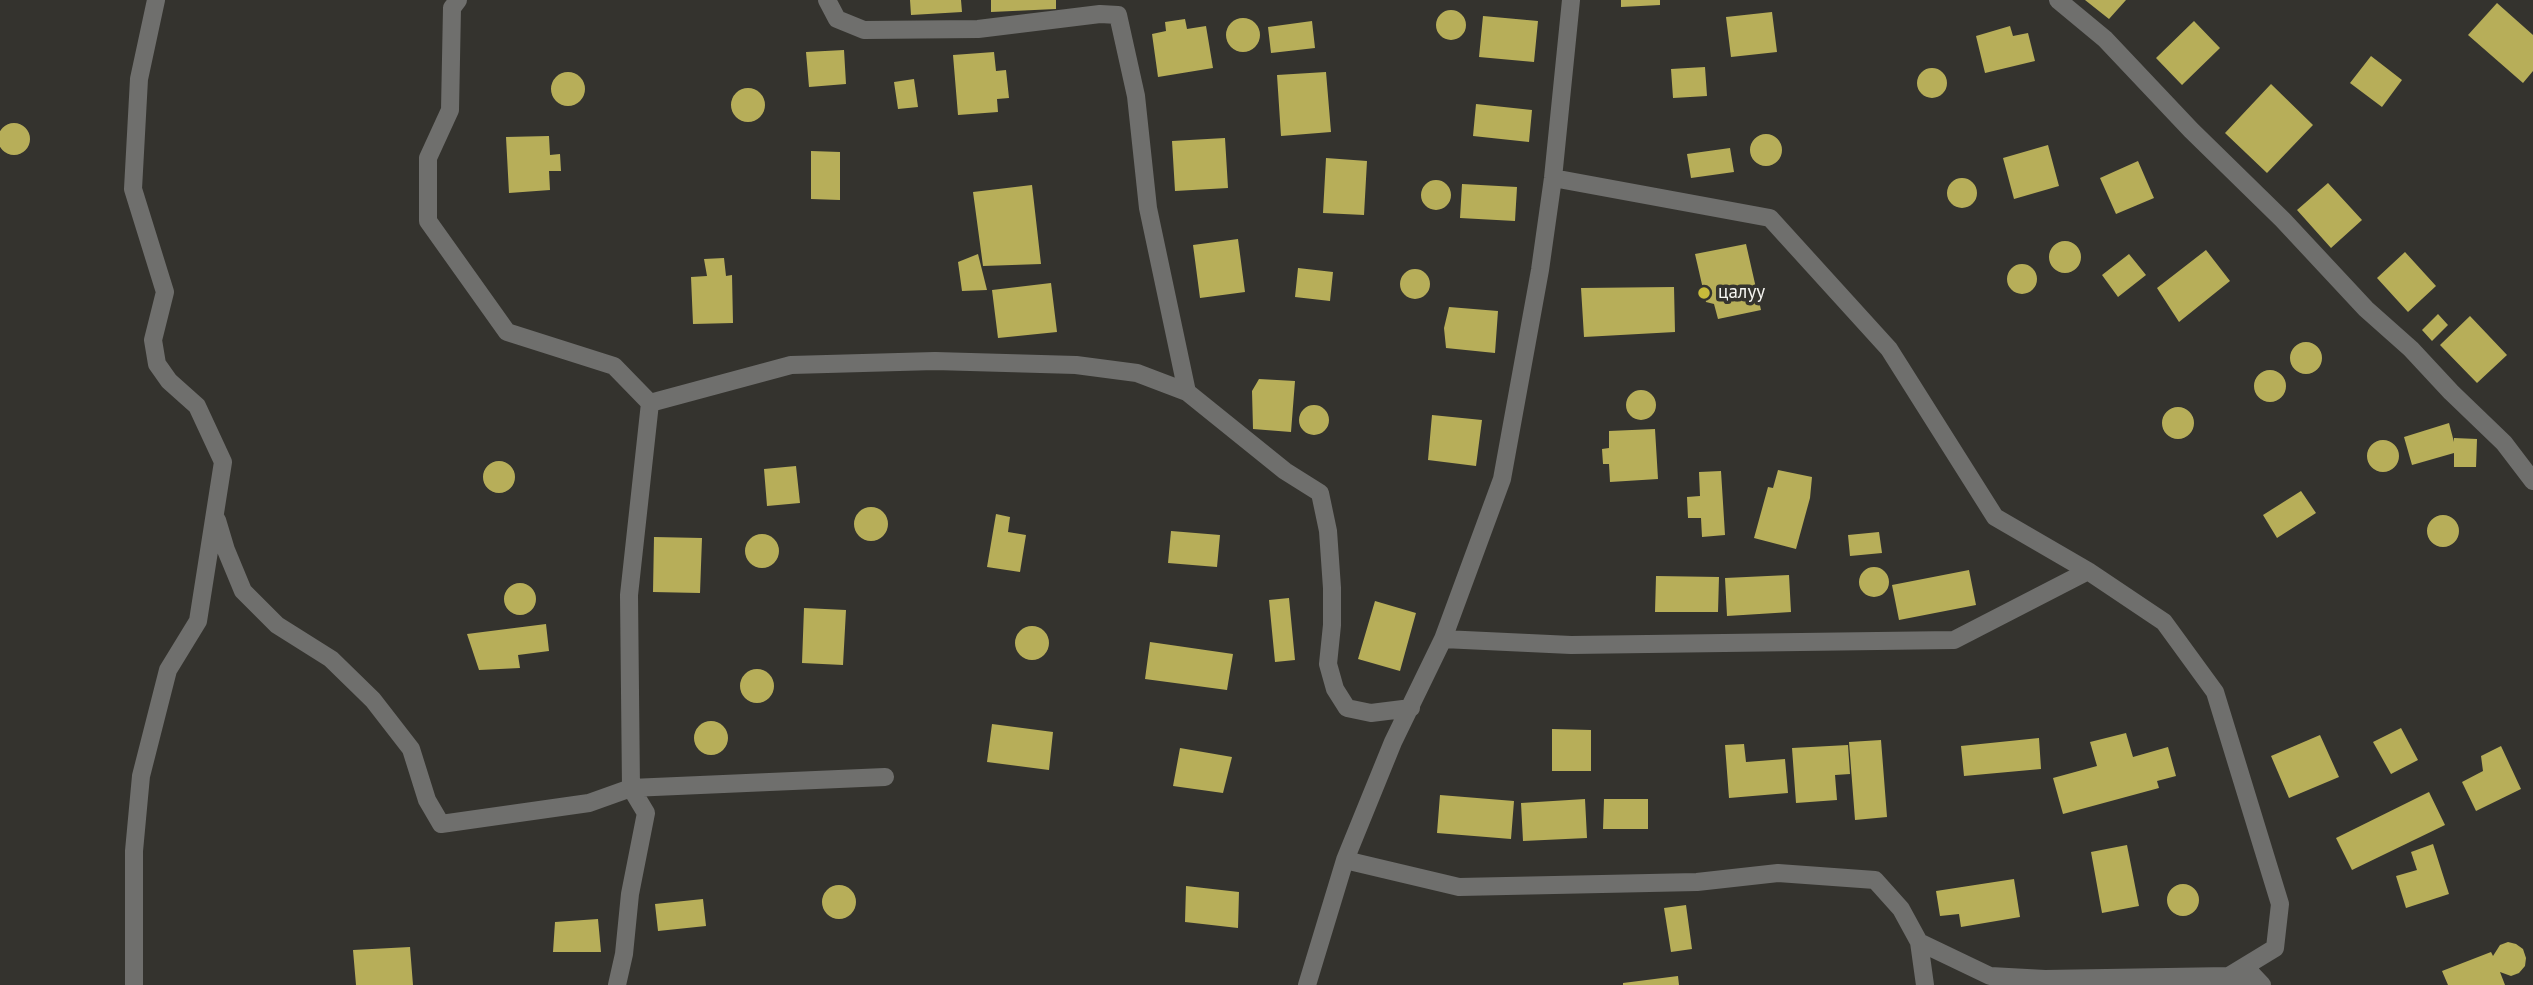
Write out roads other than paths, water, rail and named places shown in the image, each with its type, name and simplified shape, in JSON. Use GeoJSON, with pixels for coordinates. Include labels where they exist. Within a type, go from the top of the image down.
{"type":"FeatureCollection","features":[{"type":"Feature","properties":{"kind":"street"},"geometry":{"type":"LineString","coordinates":[[134,985],[134,851],[141,776],[168,670],[198,621],[223,462],[197,406],[169,381],[156,364],[153,340],[165,292],[133,189],[139,79],[156,0]]}},
{"type":"Feature","properties":{"kind":"street"},"geometry":{"type":"LineString","coordinates":[[458,0],[452,8],[450,110],[428,158],[428,221],[507,332],[614,366],[650,403]]}},
{"type":"Feature","properties":{"kind":"street"},"geometry":{"type":"LineString","coordinates":[[827,0],[837,19],[864,30],[978,29],[1100,14],[1118,15],[1136,96],[1148,208],[1187,392]]}},
{"type":"Feature","properties":{"kind":"street"},"geometry":{"type":"LineString","coordinates":[[1307,985],[1345,860],[1393,742],[1443,639],[1502,479],[1540,271],[1553,178],[1571,0]]}},
{"type":"Feature","properties":{"kind":"street"},"geometry":{"type":"LineString","coordinates":[[2058,0],[2105,39],[2191,130],[2283,220],[2366,309],[2411,349],[2504,443],[2533,481]]}},
{"type":"Feature","properties":{"kind":"street"},"geometry":{"type":"LineString","coordinates":[[1553,178],[1770,218],[1889,349],[1995,517],[2088,571],[2164,622],[2215,692],[2280,904],[2275,948],[2245,967],[2236,981],[1990,976],[1919,942]]}},
{"type":"Feature","properties":{"kind":"street"},"geometry":{"type":"LineString","coordinates":[[650,403],[791,365],[935,361],[1076,365],[1138,373],[1187,392],[1285,471],[1320,493],[1328,531],[1332,588],[1328,664],[1335,689],[1347,708],[1371,713],[1410,708]]}},
{"type":"Feature","properties":{"kind":"street"},"geometry":{"type":"LineString","coordinates":[[617,985],[624,954],[630,894],[646,813],[631,788],[629,595],[650,403]]}},
{"type":"Feature","properties":{"kind":"street"},"geometry":{"type":"LineString","coordinates":[[215,513],[226,550],[243,591],[277,625],[331,659],[373,700],[411,749],[427,800],[440,824],[589,803],[631,788],[885,777]]}},
{"type":"Feature","properties":{"kind":"street"},"geometry":{"type":"LineString","coordinates":[[1443,639],[1571,645],[1954,640],[2088,571]]}},
{"type":"Feature","properties":{"kind":"street"},"geometry":{"type":"LineString","coordinates":[[1345,860],[1459,887],[1697,881],[1778,873],[1875,880],[1901,909],[1919,942],[1925,985]]}},
{"type":"Feature","properties":{"kind":"street"},"geometry":{"type":"LineString","coordinates":[[2245,967],[2262,985]]}},
{"type":"Feature","properties":{"kind":"place","name":"цалуу"},"geometry":{"type":"Point","coordinates":[1704,293]}}]}
